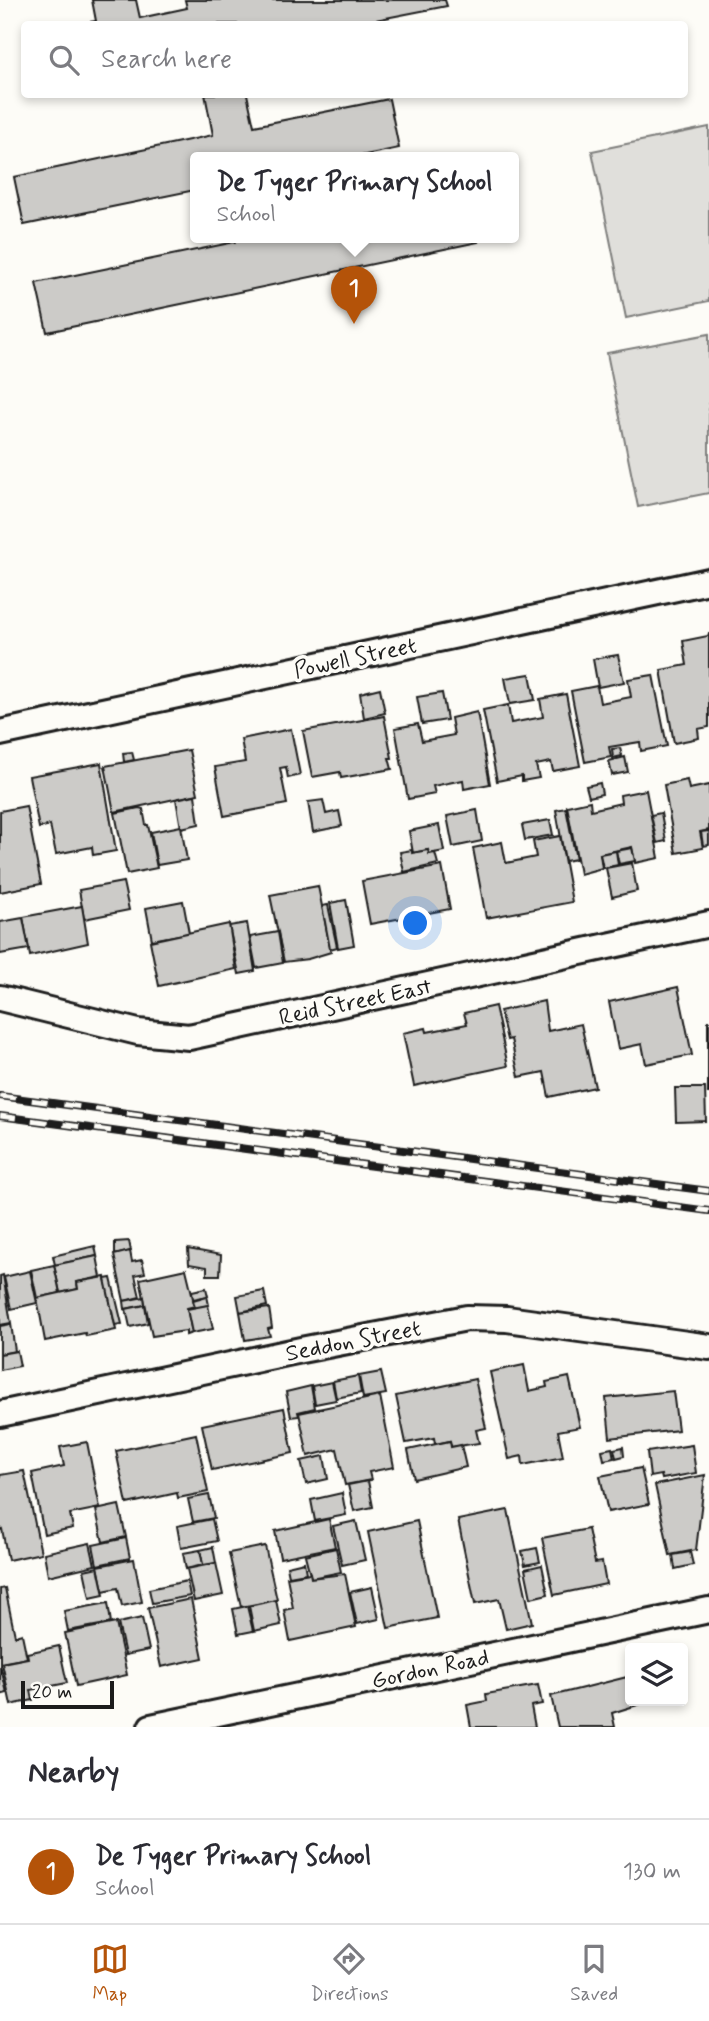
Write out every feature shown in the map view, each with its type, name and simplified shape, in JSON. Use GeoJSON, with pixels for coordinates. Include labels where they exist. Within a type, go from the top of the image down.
{"type":"FeatureCollection","features":[{"type":"Feature","properties":{"kind":"street","name":"Powell Street"},"geometry":{"type":"LineString","coordinates":[[0,733],[709,582]]}},
{"type":"Feature","properties":{"kind":"street","name":"Reid Street East"},"geometry":{"type":"LineString","coordinates":[[0,998],[138,1032],[188,1037],[709,924]]}},
{"type":"Feature","properties":{"kind":"street","name":"Seddon Street"},"geometry":{"type":"LineString","coordinates":[[0,1414],[467,1318],[507,1320],[709,1347]]}},
{"type":"Feature","properties":{"kind":"street","name":"Gordon Road"},"geometry":{"type":"LineString","coordinates":[[151,1727],[709,1610]]}},
{"type":"Feature","properties":{"kind":"shaded area"},"geometry":{"type":"Polygon","coordinates":[[[709,127],[709,301],[626,318],[592,151],[709,127]]]}},
{"type":"Feature","properties":{"kind":"shaded area"},"geometry":{"type":"Polygon","coordinates":[[[709,334],[709,493],[638,507],[607,353],[709,334]]]}},
{"type":"Feature","properties":{"kind":"building"},"geometry":{"type":"Polygon","coordinates":[[[92,0],[136,0],[140,18],[187,8],[185,0],[445,0],[447,6],[370,21],[96,21],[92,0]]]}},
{"type":"Feature","properties":{"kind":"building"},"geometry":{"type":"Polygon","coordinates":[[[206,98],[248,98],[254,126],[389,99],[399,148],[380,152],[190,152],[190,191],[24,225],[14,177],[213,135],[206,98]]]}},
{"type":"Feature","properties":{"kind":"building"},"geometry":{"type":"Polygon","coordinates":[[[230,243],[473,243],[47,332],[36,283],[230,243]]]}},
{"type":"Feature","properties":{"kind":"building"},"geometry":{"type":"Polygon","coordinates":[[[709,633],[709,727],[698,729],[699,738],[674,743],[661,670],[687,665],[683,641],[708,636],[709,633]]]}},
{"type":"Feature","properties":{"kind":"building"},"geometry":{"type":"Polygon","coordinates":[[[618,655],[624,682],[598,687],[593,659],[618,655]]]}},
{"type":"Feature","properties":{"kind":"building"},"geometry":{"type":"Polygon","coordinates":[[[530,674],[535,700],[510,704],[505,678],[530,674]]]}},
{"type":"Feature","properties":{"kind":"building"},"geometry":{"type":"Polygon","coordinates":[[[653,675],[667,746],[641,751],[640,742],[609,747],[611,757],[585,762],[571,691],[597,686],[600,703],[631,697],[628,679],[653,675]]]}},
{"type":"Feature","properties":{"kind":"building"},"geometry":{"type":"Polygon","coordinates":[[[380,688],[385,713],[364,718],[360,693],[380,688]]]}},
{"type":"Feature","properties":{"kind":"building"},"geometry":{"type":"Polygon","coordinates":[[[442,693],[447,720],[422,724],[417,697],[442,693]]]}},
{"type":"Feature","properties":{"kind":"building"},"geometry":{"type":"Polygon","coordinates":[[[566,694],[580,766],[553,771],[551,762],[536,765],[539,778],[522,781],[522,776],[497,781],[483,710],[508,705],[511,723],[543,717],[540,699],[566,694]]]}},
{"type":"Feature","properties":{"kind":"building"},"geometry":{"type":"Polygon","coordinates":[[[477,712],[490,784],[464,789],[463,780],[433,786],[435,794],[408,799],[395,728],[418,724],[422,741],[454,735],[451,718],[477,712]]]}},
{"type":"Feature","properties":{"kind":"building"},"geometry":{"type":"Polygon","coordinates":[[[384,716],[392,769],[341,778],[340,772],[312,777],[303,731],[384,716]]]}},
{"type":"Feature","properties":{"kind":"building"},"geometry":{"type":"Polygon","coordinates":[[[291,729],[300,775],[288,778],[286,767],[280,768],[287,804],[224,816],[215,767],[245,762],[241,739],[291,729]]]}},
{"type":"Feature","properties":{"kind":"building"},"geometry":{"type":"Polygon","coordinates":[[[620,748],[622,756],[613,758],[612,749],[620,748]]]}},
{"type":"Feature","properties":{"kind":"building"},"geometry":{"type":"Polygon","coordinates":[[[189,750],[198,794],[114,812],[105,766],[189,750]]]}},
{"type":"Feature","properties":{"kind":"building"},"geometry":{"type":"Polygon","coordinates":[[[132,752],[134,760],[124,762],[123,753],[132,752]]]}},
{"type":"Feature","properties":{"kind":"building"},"geometry":{"type":"Polygon","coordinates":[[[625,757],[628,772],[612,775],[609,761],[625,757]]]}},
{"type":"Feature","properties":{"kind":"building"},"geometry":{"type":"Polygon","coordinates":[[[101,763],[116,851],[93,855],[92,847],[56,854],[50,825],[39,828],[29,776],[101,763]]]}},
{"type":"Feature","properties":{"kind":"building"},"geometry":{"type":"Polygon","coordinates":[[[687,780],[689,789],[709,785],[709,830],[700,832],[703,848],[676,853],[664,785],[687,780]]]}},
{"type":"Feature","properties":{"kind":"building"},"geometry":{"type":"Polygon","coordinates":[[[600,783],[602,794],[589,797],[586,786],[600,783]]]}},
{"type":"Feature","properties":{"kind":"building"},"geometry":{"type":"Polygon","coordinates":[[[646,790],[659,858],[635,863],[632,847],[600,854],[602,868],[580,874],[567,806],[590,801],[591,810],[621,803],[620,795],[646,790]]]}},
{"type":"Feature","properties":{"kind":"building"},"geometry":{"type":"Polygon","coordinates":[[[195,795],[199,824],[181,828],[176,799],[195,795]]]}},
{"type":"Feature","properties":{"kind":"building"},"geometry":{"type":"Polygon","coordinates":[[[323,800],[326,814],[339,811],[342,826],[313,832],[308,802],[323,800]]]}},
{"type":"Feature","properties":{"kind":"building"},"geometry":{"type":"Polygon","coordinates":[[[26,806],[41,884],[0,892],[0,811],[26,806]]]}},
{"type":"Feature","properties":{"kind":"building"},"geometry":{"type":"Polygon","coordinates":[[[566,808],[576,859],[565,861],[556,810],[566,808]]]}},
{"type":"Feature","properties":{"kind":"building"},"geometry":{"type":"Polygon","coordinates":[[[143,809],[148,825],[157,868],[127,874],[115,813],[143,809]]]}},
{"type":"Feature","properties":{"kind":"building"},"geometry":{"type":"Polygon","coordinates":[[[477,810],[482,841],[453,847],[447,816],[477,810]]]}},
{"type":"Feature","properties":{"kind":"building"},"geometry":{"type":"Polygon","coordinates":[[[661,813],[666,841],[657,843],[651,815],[661,813]]]}},
{"type":"Feature","properties":{"kind":"building"},"geometry":{"type":"Polygon","coordinates":[[[550,820],[553,835],[525,840],[522,825],[550,820]]]}},
{"type":"Feature","properties":{"kind":"building"},"geometry":{"type":"Polygon","coordinates":[[[439,825],[444,851],[413,853],[409,831],[439,825]]]}},
{"type":"Feature","properties":{"kind":"building"},"geometry":{"type":"Polygon","coordinates":[[[181,826],[187,860],[157,865],[151,832],[181,826]]]}},
{"type":"Feature","properties":{"kind":"building"},"geometry":{"type":"Polygon","coordinates":[[[709,831],[709,845],[703,846],[701,832],[709,831]]]}},
{"type":"Feature","properties":{"kind":"building"},"geometry":{"type":"Polygon","coordinates":[[[560,836],[572,902],[486,918],[473,848],[502,842],[506,863],[536,857],[533,841],[560,836]]]}},
{"type":"Feature","properties":{"kind":"building"},"geometry":{"type":"Polygon","coordinates":[[[632,848],[635,861],[619,864],[616,851],[632,848]]]}},
{"type":"Feature","properties":{"kind":"building"},"geometry":{"type":"Polygon","coordinates":[[[412,850],[412,853],[428,850],[429,854],[435,853],[438,864],[404,872],[400,852],[412,850]]]}},
{"type":"Feature","properties":{"kind":"building"},"geometry":{"type":"Polygon","coordinates":[[[616,851],[618,865],[603,868],[600,854],[616,851]]]}},
{"type":"Feature","properties":{"kind":"building"},"geometry":{"type":"Polygon","coordinates":[[[632,863],[637,891],[612,897],[606,868],[632,863]]]}},
{"type":"Feature","properties":{"kind":"building"},"geometry":{"type":"Polygon","coordinates":[[[442,866],[450,909],[370,924],[362,881],[442,866]]]}},
{"type":"Feature","properties":{"kind":"building"},"geometry":{"type":"Polygon","coordinates":[[[123,882],[129,910],[84,919],[79,890],[123,882]]]}},
{"type":"Feature","properties":{"kind":"building"},"geometry":{"type":"Polygon","coordinates":[[[318,886],[331,952],[284,962],[270,895],[318,886]]]}},
{"type":"Feature","properties":{"kind":"building"},"geometry":{"type":"Polygon","coordinates":[[[346,900],[354,945],[338,948],[330,903],[346,900]]]}},
{"type":"Feature","properties":{"kind":"building"},"geometry":{"type":"Polygon","coordinates":[[[183,901],[189,933],[152,940],[146,908],[183,901]]]}},
{"type":"Feature","properties":{"kind":"building"},"geometry":{"type":"Polygon","coordinates":[[[328,905],[337,947],[330,949],[322,906],[328,905]]]}},
{"type":"Feature","properties":{"kind":"building"},"geometry":{"type":"Polygon","coordinates":[[[82,906],[88,943],[30,956],[23,917],[82,906]]]}},
{"type":"Feature","properties":{"kind":"building"},"geometry":{"type":"Polygon","coordinates":[[[23,918],[29,949],[0,954],[0,922],[23,918]]]}},
{"type":"Feature","properties":{"kind":"building"},"geometry":{"type":"Polygon","coordinates":[[[247,923],[255,971],[239,974],[229,926],[247,923]]]}},
{"type":"Feature","properties":{"kind":"building"},"geometry":{"type":"Polygon","coordinates":[[[229,924],[236,969],[159,986],[150,941],[229,924]]]}},
{"type":"Feature","properties":{"kind":"building"},"geometry":{"type":"Polygon","coordinates":[[[278,932],[283,963],[256,968],[250,937],[278,932]]]}},
{"type":"Feature","properties":{"kind":"building"},"geometry":{"type":"Polygon","coordinates":[[[678,987],[692,1055],[646,1064],[642,1044],[618,1049],[609,1002],[678,987]]]}},
{"type":"Feature","properties":{"kind":"building"},"geometry":{"type":"Polygon","coordinates":[[[544,1001],[548,1031],[581,1024],[595,1087],[549,1097],[544,1072],[519,1077],[511,1039],[507,1040],[500,1011],[544,1001]]]}},
{"type":"Feature","properties":{"kind":"building"},"geometry":{"type":"Polygon","coordinates":[[[495,1006],[508,1066],[414,1086],[403,1033],[426,1028],[427,1032],[467,1024],[464,1013],[495,1006]]]}},
{"type":"Feature","properties":{"kind":"building"},"geometry":{"type":"Polygon","coordinates":[[[709,1021],[709,1093],[708,1093],[709,1021]]]}},
{"type":"Feature","properties":{"kind":"building"},"geometry":{"type":"Polygon","coordinates":[[[675,1088],[705,1088],[706,1121],[676,1122],[675,1088]]]}},
{"type":"Feature","properties":{"kind":"building"},"geometry":{"type":"Polygon","coordinates":[[[129,1241],[131,1251],[115,1255],[115,1242],[129,1241]]]}},
{"type":"Feature","properties":{"kind":"building"},"geometry":{"type":"Polygon","coordinates":[[[95,1246],[97,1256],[55,1265],[53,1256],[95,1246]]]}},
{"type":"Feature","properties":{"kind":"building"},"geometry":{"type":"Polygon","coordinates":[[[188,1249],[221,1255],[220,1275],[207,1275],[207,1267],[189,1264],[188,1249]]]}},
{"type":"Feature","properties":{"kind":"building"},"geometry":{"type":"Polygon","coordinates":[[[130,1251],[132,1262],[142,1260],[145,1273],[135,1275],[140,1297],[124,1301],[114,1255],[130,1251]]]}},
{"type":"Feature","properties":{"kind":"building"},"geometry":{"type":"Polygon","coordinates":[[[97,1256],[101,1277],[77,1282],[78,1289],[60,1293],[54,1265],[97,1256]]]}},
{"type":"Feature","properties":{"kind":"building"},"geometry":{"type":"Polygon","coordinates":[[[54,1265],[60,1293],[37,1298],[31,1270],[54,1265]]]}},
{"type":"Feature","properties":{"kind":"building"},"geometry":{"type":"Polygon","coordinates":[[[186,1269],[195,1306],[187,1308],[192,1333],[186,1335],[186,1331],[152,1336],[140,1279],[186,1269]]]}},
{"type":"Feature","properties":{"kind":"building"},"geometry":{"type":"Polygon","coordinates":[[[30,1271],[37,1303],[11,1309],[4,1277],[30,1271]]]}},
{"type":"Feature","properties":{"kind":"building"},"geometry":{"type":"Polygon","coordinates":[[[3,1275],[11,1323],[0,1325],[0,1276],[3,1275]]]}},
{"type":"Feature","properties":{"kind":"building"},"geometry":{"type":"Polygon","coordinates":[[[105,1277],[116,1330],[45,1341],[37,1298],[78,1289],[77,1282],[105,1277]]]}},
{"type":"Feature","properties":{"kind":"building"},"geometry":{"type":"Polygon","coordinates":[[[111,1278],[122,1324],[115,1325],[105,1279],[111,1278]]]}},
{"type":"Feature","properties":{"kind":"building"},"geometry":{"type":"Polygon","coordinates":[[[206,1288],[208,1296],[193,1299],[192,1291],[206,1288]]]}},
{"type":"Feature","properties":{"kind":"building"},"geometry":{"type":"Polygon","coordinates":[[[264,1291],[267,1306],[240,1312],[237,1296],[264,1291]]]}},
{"type":"Feature","properties":{"kind":"building"},"geometry":{"type":"Polygon","coordinates":[[[207,1296],[209,1305],[195,1308],[193,1300],[207,1296]]]}},
{"type":"Feature","properties":{"kind":"building"},"geometry":{"type":"Polygon","coordinates":[[[144,1297],[145,1305],[125,1309],[124,1301],[144,1297]]]}},
{"type":"Feature","properties":{"kind":"building"},"geometry":{"type":"Polygon","coordinates":[[[145,1305],[148,1323],[130,1327],[126,1309],[145,1305]]]}},
{"type":"Feature","properties":{"kind":"building"},"geometry":{"type":"Polygon","coordinates":[[[208,1305],[213,1329],[192,1333],[187,1309],[208,1305]]]}},
{"type":"Feature","properties":{"kind":"building"},"geometry":{"type":"Polygon","coordinates":[[[269,1308],[272,1328],[268,1329],[270,1336],[245,1340],[240,1312],[269,1308]]]}},
{"type":"Feature","properties":{"kind":"building"},"geometry":{"type":"Polygon","coordinates":[[[11,1324],[15,1351],[0,1354],[0,1326],[11,1324]]]}},
{"type":"Feature","properties":{"kind":"building"},"geometry":{"type":"Polygon","coordinates":[[[17,1351],[20,1366],[0,1370],[0,1354],[17,1351]]]}},
{"type":"Feature","properties":{"kind":"building"},"geometry":{"type":"Polygon","coordinates":[[[524,1365],[529,1391],[547,1387],[546,1382],[569,1377],[580,1427],[558,1431],[563,1457],[523,1465],[522,1456],[509,1459],[490,1372],[524,1365]]]}},
{"type":"Feature","properties":{"kind":"building"},"geometry":{"type":"Polygon","coordinates":[[[381,1372],[386,1394],[363,1398],[359,1376],[381,1372]]]}},
{"type":"Feature","properties":{"kind":"building"},"geometry":{"type":"Polygon","coordinates":[[[358,1376],[361,1393],[336,1398],[333,1381],[358,1376]]]}},
{"type":"Feature","properties":{"kind":"building"},"geometry":{"type":"Polygon","coordinates":[[[475,1379],[486,1428],[476,1430],[479,1443],[451,1447],[450,1441],[435,1444],[434,1438],[406,1443],[396,1396],[475,1379]]]}},
{"type":"Feature","properties":{"kind":"building"},"geometry":{"type":"Polygon","coordinates":[[[332,1382],[336,1400],[315,1404],[312,1386],[332,1382]]]}},
{"type":"Feature","properties":{"kind":"building"},"geometry":{"type":"Polygon","coordinates":[[[311,1386],[315,1408],[298,1412],[299,1416],[291,1417],[286,1392],[311,1386]]]}},
{"type":"Feature","properties":{"kind":"building"},"geometry":{"type":"Polygon","coordinates":[[[673,1391],[678,1430],[610,1438],[606,1398],[673,1391]]]}},
{"type":"Feature","properties":{"kind":"building"},"geometry":{"type":"Polygon","coordinates":[[[380,1396],[394,1467],[369,1472],[371,1480],[345,1485],[337,1449],[308,1456],[299,1413],[380,1396]]]}},
{"type":"Feature","properties":{"kind":"building"},"geometry":{"type":"Polygon","coordinates":[[[284,1408],[293,1453],[212,1470],[202,1425],[284,1408]]]}},
{"type":"Feature","properties":{"kind":"building"},"geometry":{"type":"Polygon","coordinates":[[[196,1434],[208,1492],[178,1498],[177,1493],[127,1504],[116,1451],[196,1434]]]}},
{"type":"Feature","properties":{"kind":"building"},"geometry":{"type":"Polygon","coordinates":[[[450,1441],[451,1447],[461,1445],[466,1467],[414,1479],[408,1450],[450,1441]]]}},
{"type":"Feature","properties":{"kind":"building"},"geometry":{"type":"Polygon","coordinates":[[[87,1442],[100,1508],[70,1514],[73,1528],[44,1534],[32,1473],[64,1466],[60,1447],[87,1442]]]}},
{"type":"Feature","properties":{"kind":"building"},"geometry":{"type":"Polygon","coordinates":[[[692,1445],[696,1473],[662,1479],[661,1475],[650,1477],[647,1452],[692,1445]]]}},
{"type":"Feature","properties":{"kind":"building"},"geometry":{"type":"Polygon","coordinates":[[[623,1447],[624,1456],[616,1458],[614,1449],[623,1447]]]}},
{"type":"Feature","properties":{"kind":"building"},"geometry":{"type":"Polygon","coordinates":[[[612,1448],[614,1458],[604,1460],[602,1450],[612,1448]]]}},
{"type":"Feature","properties":{"kind":"building"},"geometry":{"type":"Polygon","coordinates":[[[324,1456],[328,1479],[306,1484],[301,1461],[324,1456]]]}},
{"type":"Feature","properties":{"kind":"building"},"geometry":{"type":"Polygon","coordinates":[[[641,1468],[649,1504],[608,1512],[600,1476],[641,1468]]]}},
{"type":"Feature","properties":{"kind":"building"},"geometry":{"type":"Polygon","coordinates":[[[24,1471],[41,1553],[8,1560],[2,1529],[0,1530],[0,1475],[24,1471]]]}},
{"type":"Feature","properties":{"kind":"building"},"geometry":{"type":"Polygon","coordinates":[[[705,1475],[696,1550],[670,1555],[655,1485],[705,1475]]]}},
{"type":"Feature","properties":{"kind":"building"},"geometry":{"type":"Polygon","coordinates":[[[368,1481],[373,1507],[354,1511],[348,1485],[368,1481]]]}},
{"type":"Feature","properties":{"kind":"building"},"geometry":{"type":"Polygon","coordinates":[[[342,1493],[346,1515],[315,1521],[311,1500],[342,1493]]]}},
{"type":"Feature","properties":{"kind":"building"},"geometry":{"type":"Polygon","coordinates":[[[209,1495],[214,1518],[193,1522],[188,1499],[209,1495]]]}},
{"type":"Feature","properties":{"kind":"building"},"geometry":{"type":"Polygon","coordinates":[[[119,1505],[126,1537],[103,1542],[96,1510],[119,1505]]]}},
{"type":"Feature","properties":{"kind":"building"},"geometry":{"type":"Polygon","coordinates":[[[508,1510],[532,1623],[506,1629],[499,1599],[475,1604],[458,1520],[508,1510]]]}},
{"type":"Feature","properties":{"kind":"building"},"geometry":{"type":"Polygon","coordinates":[[[212,1519],[217,1541],[181,1548],[177,1526],[212,1519]]]}},
{"type":"Feature","properties":{"kind":"building"},"geometry":{"type":"Polygon","coordinates":[[[329,1519],[335,1547],[280,1558],[275,1531],[329,1519]]]}},
{"type":"Feature","properties":{"kind":"building"},"geometry":{"type":"Polygon","coordinates":[[[356,1521],[365,1560],[342,1565],[333,1526],[356,1521]]]}},
{"type":"Feature","properties":{"kind":"building"},"geometry":{"type":"Polygon","coordinates":[[[417,1521],[437,1618],[388,1628],[368,1532],[417,1521]]]}},
{"type":"Feature","properties":{"kind":"building"},"geometry":{"type":"Polygon","coordinates":[[[588,1529],[595,1563],[602,1562],[606,1584],[554,1595],[542,1538],[588,1529]]]}},
{"type":"Feature","properties":{"kind":"building"},"geometry":{"type":"Polygon","coordinates":[[[126,1538],[130,1558],[97,1565],[93,1545],[126,1538]]]}},
{"type":"Feature","properties":{"kind":"building"},"geometry":{"type":"Polygon","coordinates":[[[90,1543],[95,1565],[48,1576],[44,1553],[90,1543]]]}},
{"type":"Feature","properties":{"kind":"building"},"geometry":{"type":"Polygon","coordinates":[[[265,1546],[277,1600],[241,1607],[229,1553],[265,1546]]]}},
{"type":"Feature","properties":{"kind":"building"},"geometry":{"type":"Polygon","coordinates":[[[213,1547],[216,1563],[203,1565],[200,1550],[213,1547]]]}},
{"type":"Feature","properties":{"kind":"building"},"geometry":{"type":"Polygon","coordinates":[[[336,1548],[341,1572],[311,1578],[305,1555],[336,1548]]]}},
{"type":"Feature","properties":{"kind":"building"},"geometry":{"type":"Polygon","coordinates":[[[537,1548],[540,1562],[525,1565],[522,1551],[537,1548]]]}},
{"type":"Feature","properties":{"kind":"building"},"geometry":{"type":"Polygon","coordinates":[[[200,1550],[203,1565],[186,1569],[183,1553],[200,1550]]]}},
{"type":"Feature","properties":{"kind":"building"},"geometry":{"type":"Polygon","coordinates":[[[690,1552],[693,1565],[675,1569],[673,1555],[690,1552]]]}},
{"type":"Feature","properties":{"kind":"building"},"geometry":{"type":"Polygon","coordinates":[[[134,1559],[142,1602],[122,1606],[118,1588],[103,1591],[98,1566],[134,1559]]]}},
{"type":"Feature","properties":{"kind":"building"},"geometry":{"type":"Polygon","coordinates":[[[304,1562],[306,1573],[289,1576],[287,1566],[304,1562]]]}},
{"type":"Feature","properties":{"kind":"building"},"geometry":{"type":"Polygon","coordinates":[[[216,1563],[223,1595],[194,1601],[187,1569],[216,1563]]]}},
{"type":"Feature","properties":{"kind":"building"},"geometry":{"type":"Polygon","coordinates":[[[542,1565],[548,1594],[531,1598],[525,1569],[542,1565]]]}},
{"type":"Feature","properties":{"kind":"building"},"geometry":{"type":"Polygon","coordinates":[[[98,1567],[104,1595],[90,1598],[84,1570],[98,1567]]]}},
{"type":"Feature","properties":{"kind":"building"},"geometry":{"type":"Polygon","coordinates":[[[310,1573],[311,1578],[345,1574],[356,1627],[290,1641],[284,1610],[293,1608],[287,1577],[310,1573]]]}},
{"type":"Feature","properties":{"kind":"building"},"geometry":{"type":"Polygon","coordinates":[[[187,1581],[190,1596],[152,1603],[149,1589],[187,1581]]]}},
{"type":"Feature","properties":{"kind":"building"},"geometry":{"type":"Polygon","coordinates":[[[372,1587],[379,1619],[357,1624],[350,1592],[372,1587]]]}},
{"type":"Feature","properties":{"kind":"building"},"geometry":{"type":"Polygon","coordinates":[[[5,1588],[15,1636],[22,1634],[27,1658],[0,1663],[0,1589],[5,1588]]]}},
{"type":"Feature","properties":{"kind":"building"},"geometry":{"type":"Polygon","coordinates":[[[191,1599],[203,1658],[161,1667],[148,1608],[191,1599]]]}},
{"type":"Feature","properties":{"kind":"building"},"geometry":{"type":"Polygon","coordinates":[[[276,1600],[281,1625],[254,1631],[249,1606],[276,1600]]]}},
{"type":"Feature","properties":{"kind":"building"},"geometry":{"type":"Polygon","coordinates":[[[108,1603],[111,1623],[68,1631],[64,1611],[108,1603]]]}},
{"type":"Feature","properties":{"kind":"building"},"geometry":{"type":"Polygon","coordinates":[[[247,1606],[253,1631],[238,1634],[233,1609],[247,1606]]]}},
{"type":"Feature","properties":{"kind":"building"},"geometry":{"type":"Polygon","coordinates":[[[142,1618],[149,1650],[125,1655],[118,1623],[142,1618]]]}},
{"type":"Feature","properties":{"kind":"building"},"geometry":{"type":"Polygon","coordinates":[[[116,1623],[127,1675],[76,1686],[65,1633],[116,1623]]]}},
{"type":"Feature","properties":{"kind":"building"},"geometry":{"type":"Polygon","coordinates":[[[59,1646],[67,1683],[31,1690],[33,1700],[11,1705],[2,1663],[28,1658],[27,1653],[59,1646]]]}},
{"type":"Feature","properties":{"kind":"building"},"geometry":{"type":"Polygon","coordinates":[[[0,1664],[7,1693],[0,1695],[0,1664]]]}},
{"type":"Feature","properties":{"kind":"building"},"geometry":{"type":"Polygon","coordinates":[[[625,1678],[625,1706],[634,1706],[612,1713],[615,1727],[558,1727],[551,1696],[625,1678]]]}},
{"type":"Feature","properties":{"kind":"building"},"geometry":{"type":"Polygon","coordinates":[[[538,1685],[542,1704],[531,1706],[535,1727],[471,1727],[467,1705],[487,1701],[486,1694],[538,1685]]]}},
{"type":"Feature","properties":{"kind":"railway"},"geometry":{"type":"LineString","coordinates":[[0,1096],[709,1191]]}},
{"type":"Feature","properties":{"kind":"railway"},"geometry":{"type":"LineString","coordinates":[[0,1116],[709,1211]]}},
{"type":"Feature","properties":{"kind":"place","name":"De Tyger Primary School"},"geometry":{"type":"Point","coordinates":[354,324]}}]}
